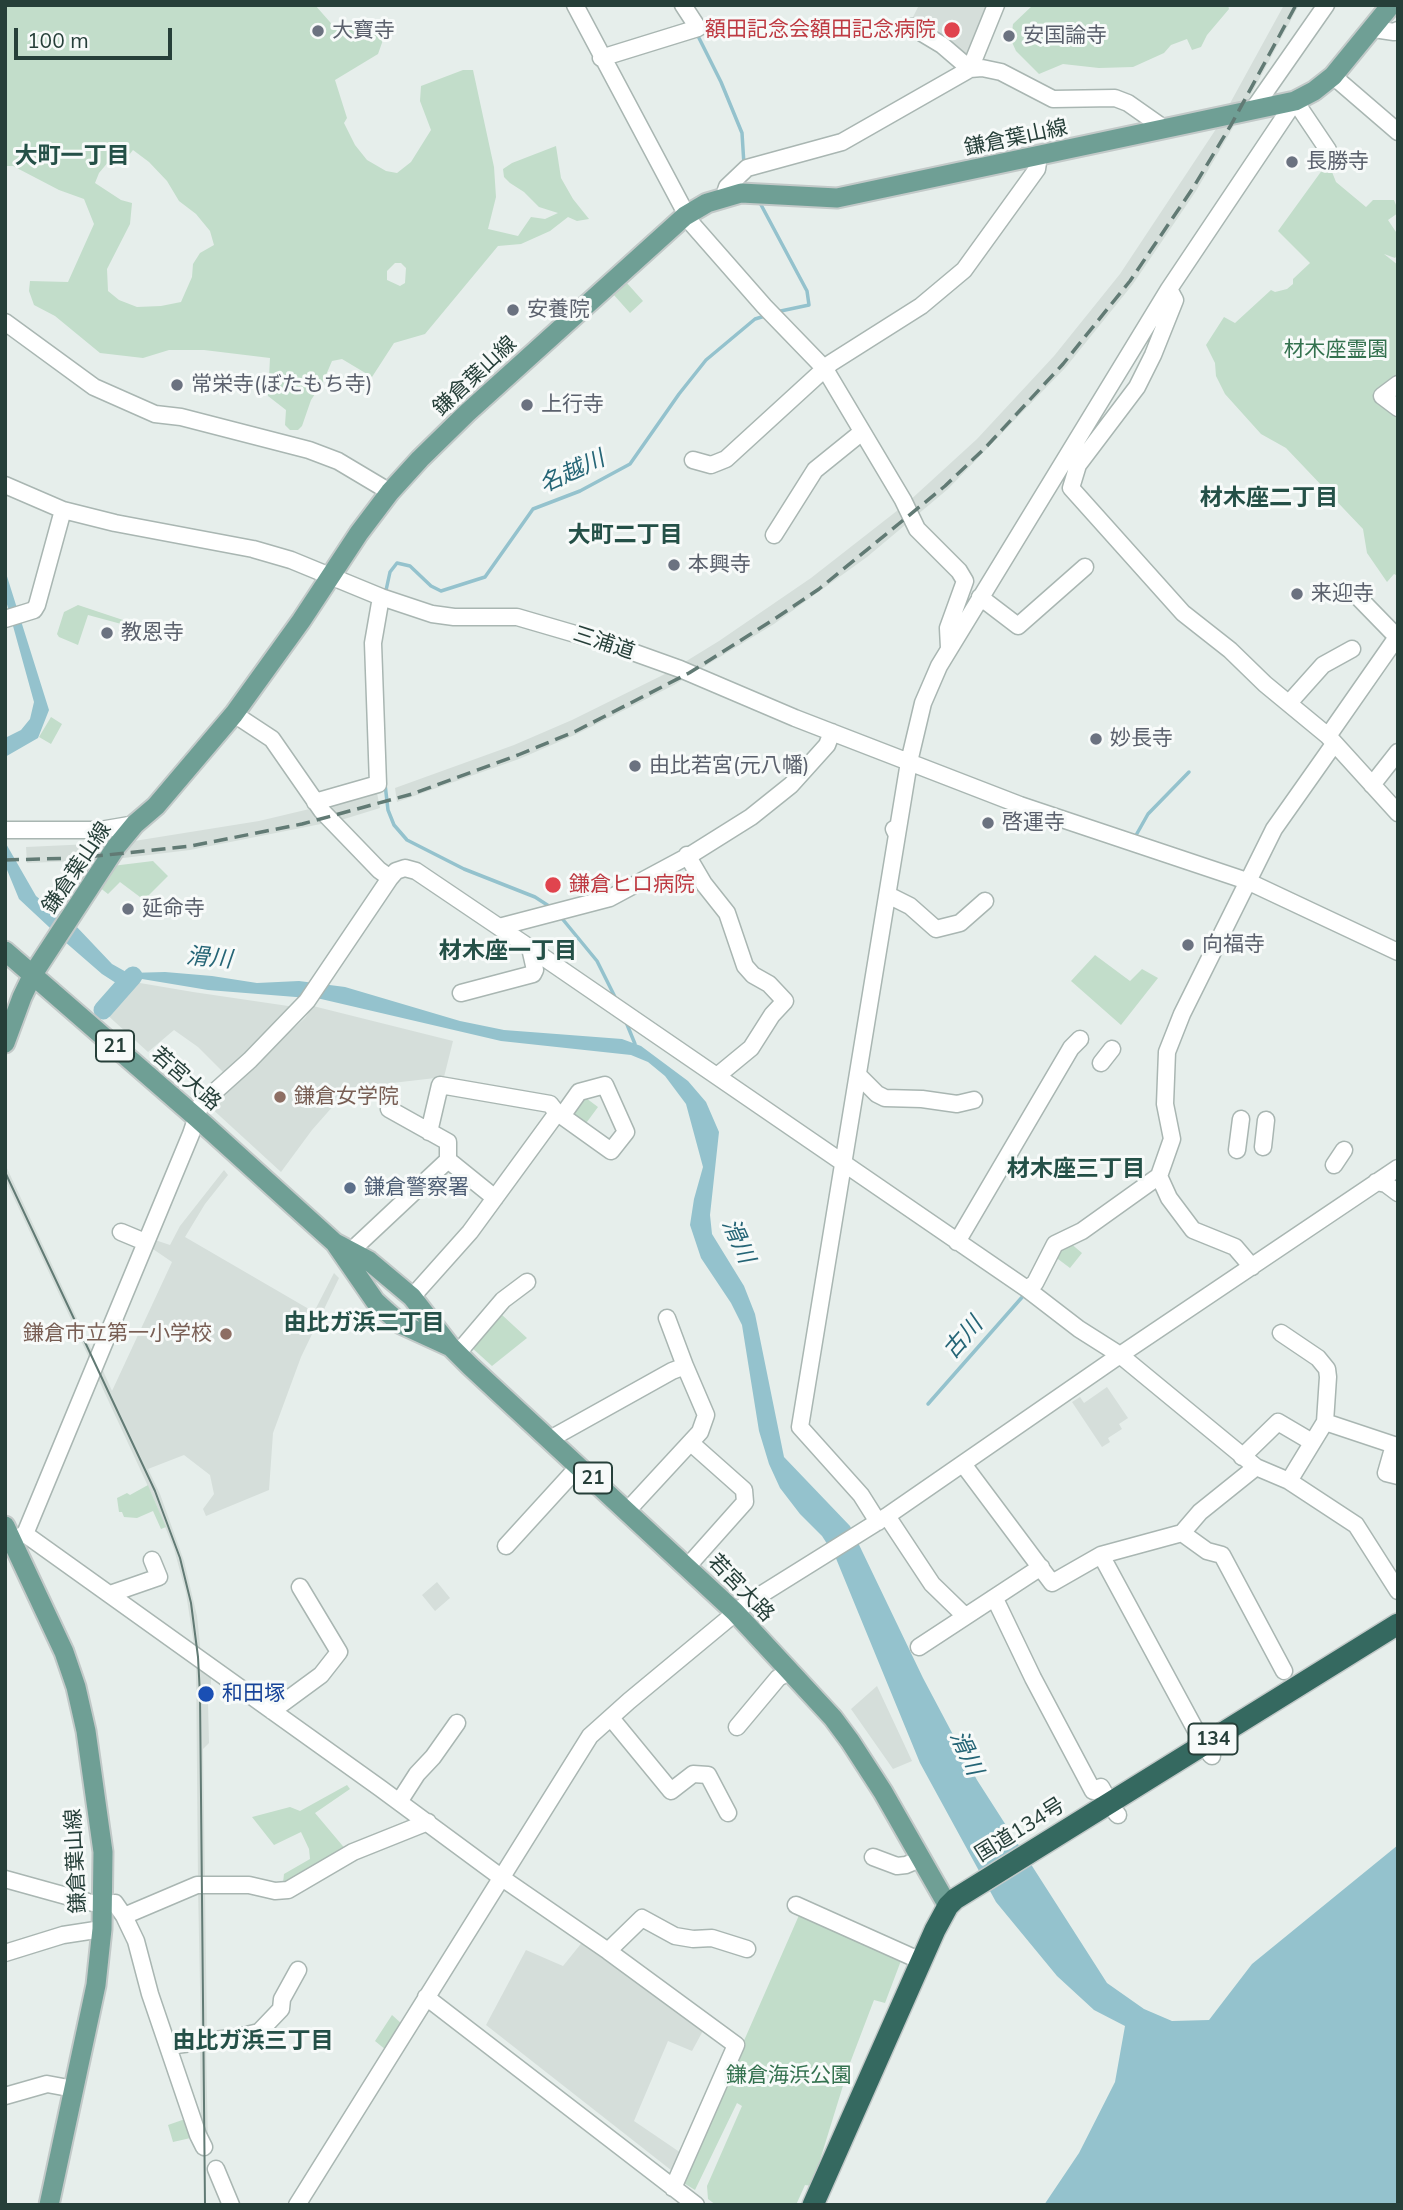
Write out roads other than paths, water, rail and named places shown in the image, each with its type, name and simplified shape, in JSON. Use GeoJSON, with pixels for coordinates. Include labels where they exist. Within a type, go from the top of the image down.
{"type":"FeatureCollection","features":[{"type":"Feature","properties":{"kind":"highway","name":"国道134号"},"geometry":{"type":"LineString","coordinates":[[813,2205],[921,1961],[948,1906],[955,1899],[1398,1624]]}},
{"type":"Feature","properties":{"kind":"main road","name":"鎌倉葉山線"},"geometry":{"type":"LineString","coordinates":[[5,1043],[33,974],[111,855],[135,824],[156,806],[234,714],[390,492],[467,413],[685,216],[724,196],[753,193],[837,198],[1295,101],[1333,76],[1391,5]]}},
{"type":"Feature","properties":{"kind":"main road","name":"若宮大路"},"geometry":{"type":"LineString","coordinates":[[5,951],[343,1247],[386,1273],[412,1297],[453,1350],[735,1612],[833,1718],[850,1741],[883,1792],[948,1906]]}},
{"type":"Feature","properties":{"kind":"main road","name":"若宮大路"},"geometry":{"type":"LineString","coordinates":[[343,1247],[375,1301],[401,1324],[453,1350]]}},
{"type":"Feature","properties":{"kind":"main road","name":"鎌倉葉山線"},"geometry":{"type":"LineString","coordinates":[[14,1533],[76,1686],[86,1731],[103,1860],[102,1929],[96,1985],[49,2205]]}},
{"type":"Feature","properties":{"kind":"street"},"geometry":{"type":"LineString","coordinates":[[575,5],[685,216],[764,306],[825,369],[903,500],[917,529],[959,571],[965,581],[948,628],[949,648]]}},
{"type":"Feature","properties":{"kind":"street"},"geometry":{"type":"LineString","coordinates":[[601,58],[698,27],[683,5]]}},
{"type":"Feature","properties":{"kind":"street"},"geometry":{"type":"LineString","coordinates":[[970,69],[996,5]]}},
{"type":"Feature","properties":{"kind":"street"},"geometry":{"type":"LineString","coordinates":[[1252,111],[1326,5]]}},
{"type":"Feature","properties":{"kind":"street"},"geometry":{"type":"LineString","coordinates":[[912,27],[942,45],[970,69]]}},
{"type":"Feature","properties":{"kind":"street"},"geometry":{"type":"LineString","coordinates":[[1374,29],[1394,32],[1398,30]]}},
{"type":"Feature","properties":{"kind":"street"},"geometry":{"type":"LineString","coordinates":[[724,196],[727,187],[747,169],[842,142],[970,69],[982,68],[1001,72],[1052,99],[1115,98],[1128,103],[1165,129]]}},
{"type":"Feature","properties":{"kind":"street"},"geometry":{"type":"LineString","coordinates":[[1333,76],[1398,132]]}},
{"type":"Feature","properties":{"kind":"street"},"geometry":{"type":"LineString","coordinates":[[965,1616],[932,1584],[883,1519],[800,1427],[888,895],[895,832],[909,762],[928,690],[949,648],[1169,289],[1295,101],[1328,150]]}},
{"type":"Feature","properties":{"kind":"street"},"geometry":{"type":"LineString","coordinates":[[692,460],[711,465],[726,459],[831,363],[921,306],[964,270],[1037,169],[1039,156]]}},
{"type":"Feature","properties":{"kind":"street"},"geometry":{"type":"LineString","coordinates":[[1169,289],[1175,300],[1137,387],[1078,465],[1071,488],[1183,614],[1230,650],[1331,740],[1398,813]]}},
{"type":"Feature","properties":{"kind":"street"},"geometry":{"type":"LineString","coordinates":[[5,322],[94,387],[155,414],[181,417],[309,450],[338,461],[390,492]]}},
{"type":"Feature","properties":{"kind":"street"},"geometry":{"type":"LineString","coordinates":[[1398,384],[1382,396],[1398,408]]}},
{"type":"Feature","properties":{"kind":"street"},"geometry":{"type":"LineString","coordinates":[[774,536],[815,470],[862,432]]}},
{"type":"Feature","properties":{"kind":"street","name":"三浦道"},"geometry":{"type":"LineString","coordinates":[[5,485],[63,510],[115,523],[253,549],[291,560],[432,614],[454,617],[517,617],[567,630],[680,669],[1020,805],[1247,881],[1398,952]]}},
{"type":"Feature","properties":{"kind":"street"},"geometry":{"type":"LineString","coordinates":[[5,619],[34,610],[37,605],[63,510]]}},
{"type":"Feature","properties":{"kind":"street"},"geometry":{"type":"LineString","coordinates":[[980,597],[1018,626],[1085,567]]}},
{"type":"Feature","properties":{"kind":"street"},"geometry":{"type":"LineString","coordinates":[[315,802],[378,784],[373,643],[385,598]]}},
{"type":"Feature","properties":{"kind":"street"},"geometry":{"type":"LineString","coordinates":[[1031,1292],[1055,1244],[1082,1231],[1159,1176],[1172,1139],[1165,1104],[1167,1052],[1182,1014],[1274,829],[1397,637],[1358,598]]}},
{"type":"Feature","properties":{"kind":"street"},"geometry":{"type":"LineString","coordinates":[[1289,703],[1323,665],[1352,649]]}},
{"type":"Feature","properties":{"kind":"street"},"geometry":{"type":"LineString","coordinates":[[234,714],[272,739],[315,802],[342,834],[390,878]]}},
{"type":"Feature","properties":{"kind":"street"},"geometry":{"type":"LineString","coordinates":[[499,927],[610,898],[687,855],[751,817],[791,785],[827,745],[832,732]]}},
{"type":"Feature","properties":{"kind":"street"},"geometry":{"type":"LineString","coordinates":[[1372,785],[1398,751]]}},
{"type":"Feature","properties":{"kind":"street"},"geometry":{"type":"LineString","coordinates":[[5,831],[100,830],[135,824]]}},
{"type":"Feature","properties":{"kind":"street"},"geometry":{"type":"LineString","coordinates":[[687,855],[704,884],[727,913],[745,966],[753,975],[769,984],[785,1001],[772,1015],[751,1048],[717,1076]]}},
{"type":"Feature","properties":{"kind":"street"},"geometry":{"type":"LineString","coordinates":[[673,2188],[736,2045],[110,1594],[14,1533],[145,1242],[201,1104],[250,1060],[307,1002],[390,878],[401,869],[416,871],[1031,1292],[1079,1329],[1120,1355],[1242,1457],[1256,1467],[1289,1481],[1356,1525],[1395,1587]]}},
{"type":"Feature","properties":{"kind":"street"},"geometry":{"type":"LineString","coordinates":[[888,895],[909,906],[936,929],[960,923],[985,901]]}},
{"type":"Feature","properties":{"kind":"street"},"geometry":{"type":"LineString","coordinates":[[461,993],[533,974],[535,970],[530,948]]}},
{"type":"Feature","properties":{"kind":"street"},"geometry":{"type":"LineString","coordinates":[[957,1242],[1071,1048],[1080,1039]]}},
{"type":"Feature","properties":{"kind":"street"},"geometry":{"type":"LineString","coordinates":[[1101,1063],[1112,1049]]}},
{"type":"Feature","properties":{"kind":"street"},"geometry":{"type":"LineString","coordinates":[[858,1076],[885,1098],[922,1098],[957,1104],[974,1100]]}},
{"type":"Feature","properties":{"kind":"street"},"geometry":{"type":"LineString","coordinates":[[412,1297],[470,1232],[560,1115],[550,1104],[440,1085],[429,1132]]}},
{"type":"Feature","properties":{"kind":"street"},"geometry":{"type":"LineString","coordinates":[[389,1108],[448,1142],[448,1160]]}},
{"type":"Feature","properties":{"kind":"street"},"geometry":{"type":"LineString","coordinates":[[1237,1150],[1241,1119]]}},
{"type":"Feature","properties":{"kind":"street"},"geometry":{"type":"LineString","coordinates":[[1263,1147],[1266,1120]]}},
{"type":"Feature","properties":{"kind":"street"},"geometry":{"type":"LineString","coordinates":[[1334,1165],[1344,1150]]}},
{"type":"Feature","properties":{"kind":"street"},"geometry":{"type":"LineString","coordinates":[[448,1160],[495,1198]]}},
{"type":"Feature","properties":{"kind":"street"},"geometry":{"type":"LineString","coordinates":[[343,1247],[448,1160]]}},
{"type":"Feature","properties":{"kind":"street"},"geometry":{"type":"LineString","coordinates":[[296,2205],[590,1736],[735,1612],[883,1519],[1398,1168]]}},
{"type":"Feature","properties":{"kind":"street"},"geometry":{"type":"LineString","coordinates":[[1159,1176],[1170,1198],[1193,1230],[1235,1247],[1252,1267]]}},
{"type":"Feature","properties":{"kind":"street"},"geometry":{"type":"LineString","coordinates":[[1376,1182],[1386,1184],[1398,1193]]}},
{"type":"Feature","properties":{"kind":"street"},"geometry":{"type":"LineString","coordinates":[[121,1232],[145,1242]]}},
{"type":"Feature","properties":{"kind":"street"},"geometry":{"type":"LineString","coordinates":[[453,1350],[503,1300],[527,1282]]}},
{"type":"Feature","properties":{"kind":"street"},"geometry":{"type":"LineString","coordinates":[[627,1511],[691,1443],[700,1432],[706,1415],[667,1318]]}},
{"type":"Feature","properties":{"kind":"street"},"geometry":{"type":"LineString","coordinates":[[1281,1333],[1318,1358],[1327,1369],[1328,1377],[1325,1422],[1289,1481]]}},
{"type":"Feature","properties":{"kind":"street"},"geometry":{"type":"LineString","coordinates":[[550,1439],[685,1366]]}},
{"type":"Feature","properties":{"kind":"street"},"geometry":{"type":"LineString","coordinates":[[1242,1457],[1278,1422],[1312,1442]]}},
{"type":"Feature","properties":{"kind":"street"},"geometry":{"type":"LineString","coordinates":[[1325,1422],[1394,1446],[1387,1473],[1398,1476]]}},
{"type":"Feature","properties":{"kind":"street"},"geometry":{"type":"LineString","coordinates":[[688,1566],[745,1502],[744,1490],[691,1443]]}},
{"type":"Feature","properties":{"kind":"street"},"geometry":{"type":"LineString","coordinates":[[963,1464],[1052,1583],[1101,1555],[1182,1533],[1200,1512],[1256,1467]]}},
{"type":"Feature","properties":{"kind":"street"},"geometry":{"type":"LineString","coordinates":[[506,1546],[579,1466]]}},
{"type":"Feature","properties":{"kind":"street"},"geometry":{"type":"LineString","coordinates":[[1182,1533],[1207,1551],[1222,1555],[1284,1671]]}},
{"type":"Feature","properties":{"kind":"street"},"geometry":{"type":"LineString","coordinates":[[1101,1555],[1200,1738]]}},
{"type":"Feature","properties":{"kind":"street"},"geometry":{"type":"LineString","coordinates":[[110,1594],[159,1577],[152,1560]]}},
{"type":"Feature","properties":{"kind":"street"},"geometry":{"type":"LineString","coordinates":[[919,1647],[1041,1567]]}},
{"type":"Feature","properties":{"kind":"street"},"geometry":{"type":"LineString","coordinates":[[272,1711],[321,1675],[339,1652],[300,1587]]}},
{"type":"Feature","properties":{"kind":"street"},"geometry":{"type":"LineString","coordinates":[[992,1599],[997,1603],[1077,1763],[1099,1793]]}},
{"type":"Feature","properties":{"kind":"street"},"geometry":{"type":"LineString","coordinates":[[737,1727],[778,1678],[789,1672]]}},
{"type":"Feature","properties":{"kind":"street"},"geometry":{"type":"LineString","coordinates":[[611,1718],[671,1791],[693,1774],[708,1775],[728,1813]]}},
{"type":"Feature","properties":{"kind":"street"},"geometry":{"type":"LineString","coordinates":[[399,1802],[457,1723]]}},
{"type":"Feature","properties":{"kind":"street"},"geometry":{"type":"LineString","coordinates":[[124,1916],[197,1885],[250,1885],[275,1891],[288,1890],[353,1852],[428,1822]]}},
{"type":"Feature","properties":{"kind":"street"},"geometry":{"type":"LineString","coordinates":[[873,1857],[897,1866],[920,1859]]}},
{"type":"Feature","properties":{"kind":"street"},"geometry":{"type":"LineString","coordinates":[[5,1879],[103,1905],[115,1903],[136,1941],[150,1994],[204,2147]]}},
{"type":"Feature","properties":{"kind":"street"},"geometry":{"type":"LineString","coordinates":[[796,1905],[921,1961]]}},
{"type":"Feature","properties":{"kind":"street"},"geometry":{"type":"LineString","coordinates":[[608,1951],[642,1918],[675,1936],[712,1938],[747,1949]]}},
{"type":"Feature","properties":{"kind":"street"},"geometry":{"type":"LineString","coordinates":[[5,1953],[63,1935],[102,1929]]}},
{"type":"Feature","properties":{"kind":"street"},"geometry":{"type":"LineString","coordinates":[[168,2046],[259,2032],[281,2009],[282,1998],[298,1969]]}},
{"type":"Feature","properties":{"kind":"street"},"geometry":{"type":"LineString","coordinates":[[426,1997],[696,2205]]}},
{"type":"Feature","properties":{"kind":"street"},"geometry":{"type":"LineString","coordinates":[[5,2096],[47,2084],[74,2089]]}},
{"type":"Feature","properties":{"kind":"street"},"geometry":{"type":"LineString","coordinates":[[216,2169],[231,2205]]}},
{"type":"Feature","properties":{"kind":"water"},"geometry":{"type":"Polygon","coordinates":[[[5,570],[49,710],[38,738],[5,757],[5,738],[21,730],[30,719],[34,702],[5,597],[5,570]]]}},
{"type":"Feature","properties":{"kind":"water"},"geometry":{"type":"Polygon","coordinates":[[[5,842],[36,896],[75,925],[112,964],[128,973],[165,972],[257,983],[299,981],[345,987],[460,1021],[504,1030],[622,1039],[641,1046],[688,1081],[706,1102],[719,1132],[710,1215],[712,1234],[744,1286],[755,1314],[784,1457],[850,1526],[923,1678],[977,1780],[1107,1983],[1144,2009],[1172,2021],[1209,2020],[1252,1964],[1398,1845],[1398,2205],[1044,2205],[1079,2153],[1115,2082],[1125,2026],[1094,2010],[1057,1976],[996,1902],[920,1763],[835,1556],[822,1536],[780,1488],[759,1431],[742,1325],[731,1303],[701,1258],[690,1225],[703,1167],[686,1104],[665,1076],[648,1062],[631,1055],[501,1041],[321,999],[208,990],[142,979],[116,983],[102,974],[19,899],[5,865],[5,842]]]}},
{"type":"Feature","properties":{"kind":"waterway","name":"名越川"},"geometry":{"type":"LineString","coordinates":[[696,32],[742,133],[744,165]]}},
{"type":"Feature","properties":{"kind":"waterway","name":"名越川"},"geometry":{"type":"LineString","coordinates":[[759,201],[807,291],[809,305],[776,312]]}},
{"type":"Feature","properties":{"kind":"waterway","name":"名越川"},"geometry":{"type":"LineString","coordinates":[[385,595],[390,572],[397,563],[410,566],[431,586],[441,591],[485,577],[533,509],[580,491],[630,464],[706,360],[755,319],[765,316]]}},
{"type":"Feature","properties":{"kind":"waterway"},"geometry":{"type":"LineString","coordinates":[[1135,837],[1148,814],[1189,772]]}},
{"type":"Feature","properties":{"kind":"waterway","name":"名越川"},"geometry":{"type":"LineString","coordinates":[[385,784],[388,810],[394,825],[407,840],[464,869],[535,897],[552,908]]}},
{"type":"Feature","properties":{"kind":"waterway","name":"名越川"},"geometry":{"type":"LineString","coordinates":[[560,916],[597,961],[616,999]]}},
{"type":"Feature","properties":{"kind":"waterway"},"geometry":{"type":"LineString","coordinates":[[103,1010],[133,976]]}},
{"type":"Feature","properties":{"kind":"waterway","name":"名越川"},"geometry":{"type":"LineString","coordinates":[[626,1022],[635,1044]]}},
{"type":"Feature","properties":{"kind":"waterway","name":"古川"},"geometry":{"type":"LineString","coordinates":[[928,1404],[1024,1295]]}},
{"type":"Feature","properties":{"kind":"tram line"},"geometry":{"type":"LineString","coordinates":[[5,1172],[155,1491],[180,1558],[191,1603],[200,1695],[205,2205]]}},
{"type":"Feature","properties":{"kind":"railway"},"geometry":{"type":"LineString","coordinates":[[5,860],[78,858],[191,846],[302,824],[412,794],[576,731],[689,673],[773,620],[819,589],[945,486],[986,447],[1063,364],[1130,281],[1193,188],[1231,125],[1296,5]]}},
{"type":"Feature","properties":{"kind":"place","name":"額田記念会額田記念病院"},"geometry":{"type":"Point","coordinates":[952,30]}},
{"type":"Feature","properties":{"kind":"place","name":"大寶寺"},"geometry":{"type":"Point","coordinates":[318,31]}},
{"type":"Feature","properties":{"kind":"place","name":"安国論寺"},"geometry":{"type":"Point","coordinates":[1009,36]}},
{"type":"Feature","properties":{"kind":"place","name":"長勝寺"},"geometry":{"type":"Point","coordinates":[1292,162]}},
{"type":"Feature","properties":{"kind":"place","name":"安養院"},"geometry":{"type":"Point","coordinates":[513,310]}},
{"type":"Feature","properties":{"kind":"place","name":"常栄寺(ぼたもち寺)"},"geometry":{"type":"Point","coordinates":[177,385]}},
{"type":"Feature","properties":{"kind":"place","name":"上行寺"},"geometry":{"type":"Point","coordinates":[527,405]}},
{"type":"Feature","properties":{"kind":"place","name":"本興寺"},"geometry":{"type":"Point","coordinates":[674,565]}},
{"type":"Feature","properties":{"kind":"place","name":"来迎寺"},"geometry":{"type":"Point","coordinates":[1297,594]}},
{"type":"Feature","properties":{"kind":"place","name":"教恩寺"},"geometry":{"type":"Point","coordinates":[107,633]}},
{"type":"Feature","properties":{"kind":"place","name":"妙長寺"},"geometry":{"type":"Point","coordinates":[1096,739]}},
{"type":"Feature","properties":{"kind":"place","name":"由比若宮(元八幡)"},"geometry":{"type":"Point","coordinates":[635,766]}},
{"type":"Feature","properties":{"kind":"place","name":"啓運寺"},"geometry":{"type":"Point","coordinates":[988,823]}},
{"type":"Feature","properties":{"kind":"place","name":"鎌倉ヒロ病院"},"geometry":{"type":"Point","coordinates":[553,885]}},
{"type":"Feature","properties":{"kind":"place","name":"延命寺"},"geometry":{"type":"Point","coordinates":[128,909]}},
{"type":"Feature","properties":{"kind":"place","name":"向福寺"},"geometry":{"type":"Point","coordinates":[1188,945]}},
{"type":"Feature","properties":{"kind":"place","name":"鎌倉女学院"},"geometry":{"type":"Point","coordinates":[280,1097]}},
{"type":"Feature","properties":{"kind":"place","name":"鎌倉警察署"},"geometry":{"type":"Point","coordinates":[350,1188]}},
{"type":"Feature","properties":{"kind":"place","name":"鎌倉市立第一小学校"},"geometry":{"type":"Point","coordinates":[226,1334]}},
{"type":"Feature","properties":{"kind":"place","name":"和田塚"},"geometry":{"type":"Point","coordinates":[206,1694]}},
{"type":"Feature","properties":{"kind":"district","name":"大町一丁目"},"geometry":{"type":"Point","coordinates":[72,156]}},
{"type":"Feature","properties":{"kind":"district","name":"材木座二丁目"},"geometry":{"type":"Point","coordinates":[1269,498]}},
{"type":"Feature","properties":{"kind":"district","name":"大町二丁目"},"geometry":{"type":"Point","coordinates":[625,535]}},
{"type":"Feature","properties":{"kind":"district","name":"材木座一丁目"},"geometry":{"type":"Point","coordinates":[508,951]}},
{"type":"Feature","properties":{"kind":"district","name":"材木座三丁目"},"geometry":{"type":"Point","coordinates":[1076,1169]}},
{"type":"Feature","properties":{"kind":"district","name":"由比ガ浜二丁目"},"geometry":{"type":"Point","coordinates":[364,1323]}},
{"type":"Feature","properties":{"kind":"district","name":"由比ガ浜三丁目"},"geometry":{"type":"Point","coordinates":[253,2041]}},
{"type":"Feature","properties":{"kind":"park label","name":"材木座霊園"},"geometry":{"type":"Point","coordinates":[1336,350]}},
{"type":"Feature","properties":{"kind":"park label","name":"鎌倉海浜公園"},"geometry":{"type":"Point","coordinates":[789,2076]}},
{"type":"Feature","properties":{"kind":"water label","name":"滑川"},"geometry":{"type":"Point","coordinates":[209,958]}},
{"type":"Feature","properties":{"kind":"water label","name":"滑川"},"geometry":{"type":"Point","coordinates":[738,1241]}},
{"type":"Feature","properties":{"kind":"water label","name":"滑川"},"geometry":{"type":"Point","coordinates":[966,1753]}}]}
